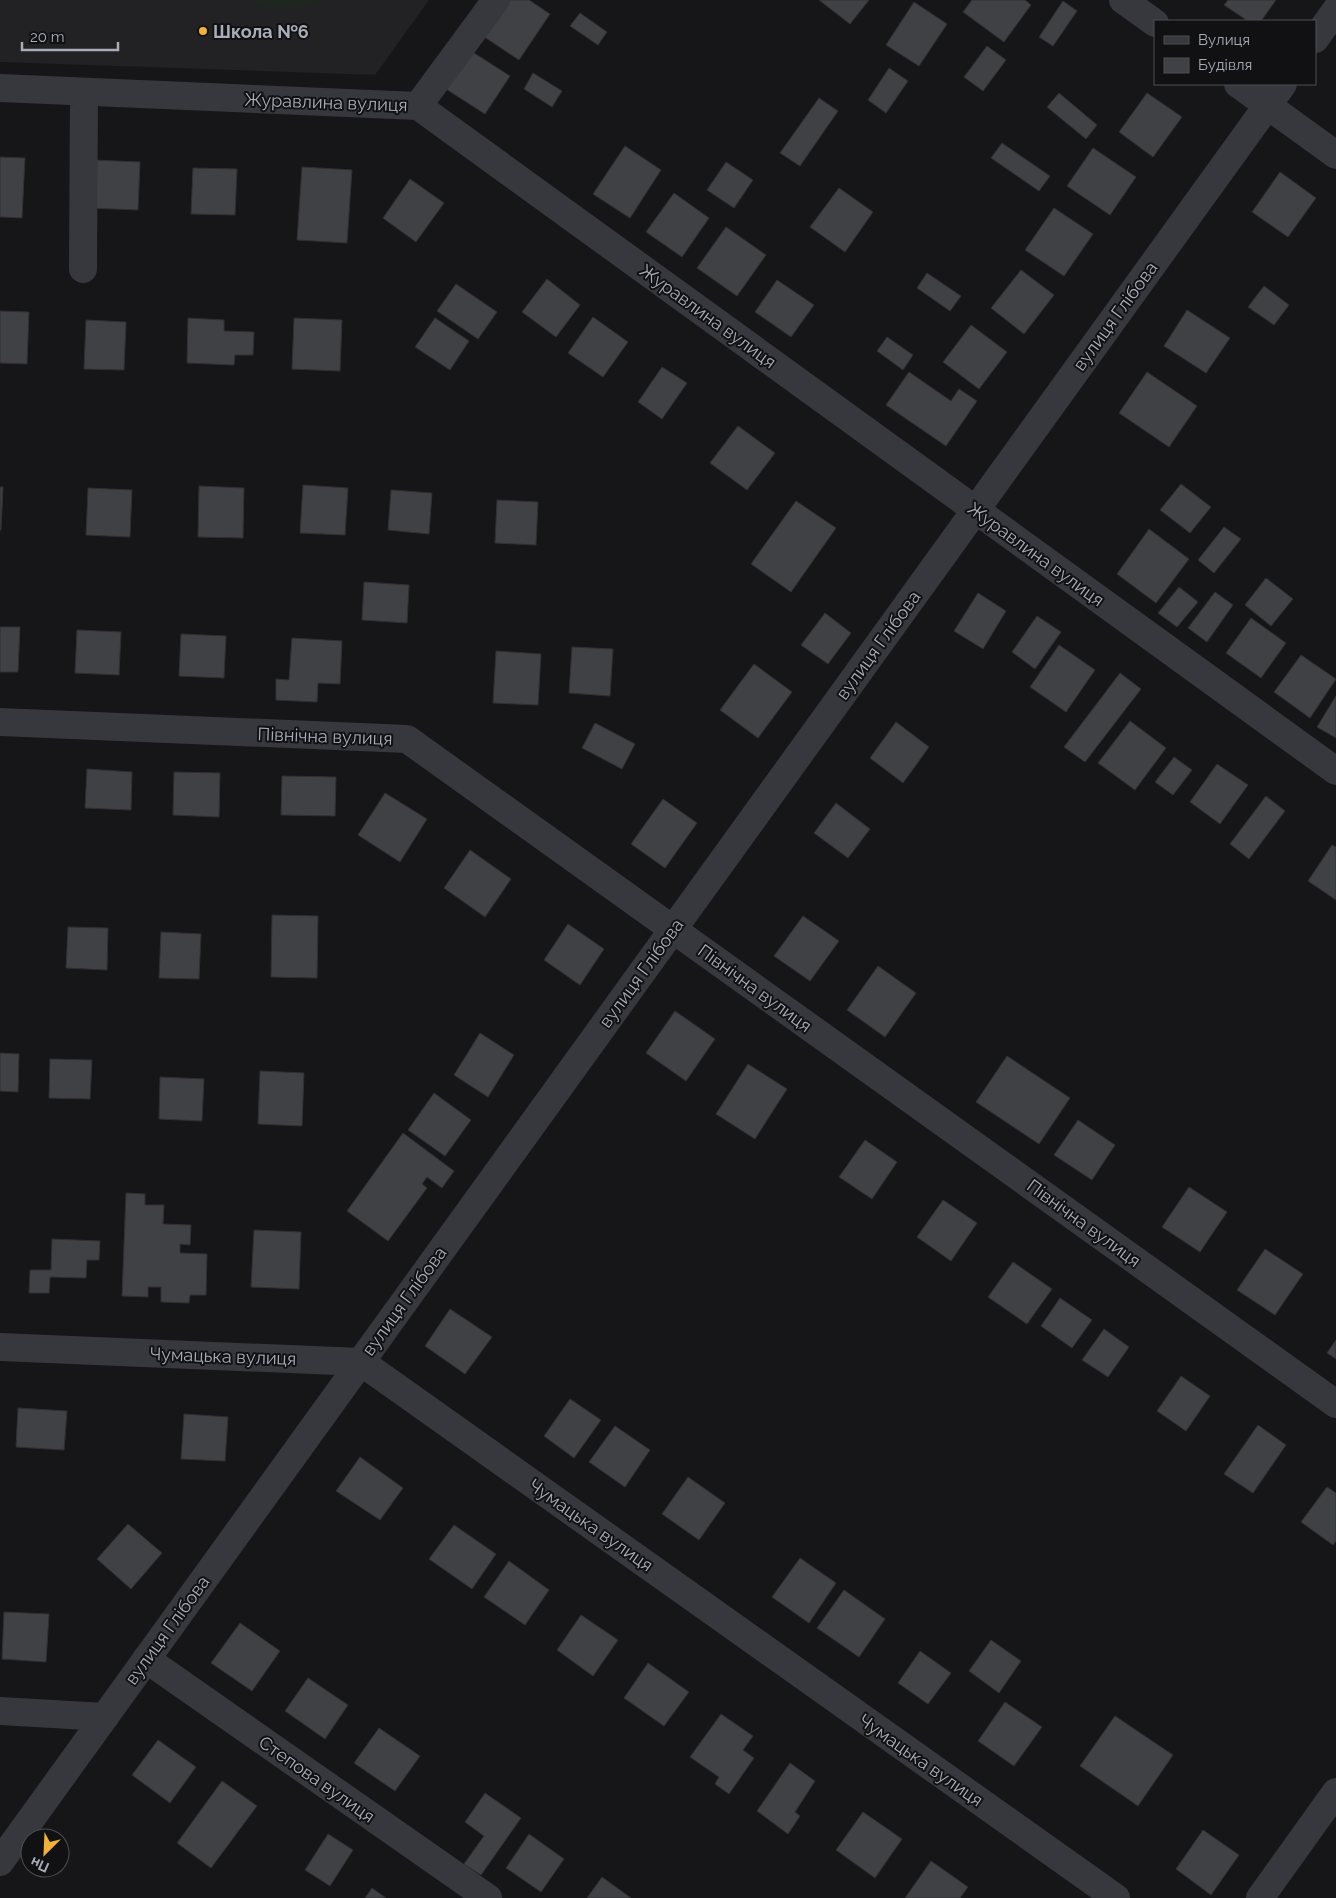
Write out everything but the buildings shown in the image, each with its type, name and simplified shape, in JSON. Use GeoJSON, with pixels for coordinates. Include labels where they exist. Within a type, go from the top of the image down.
{"type":"FeatureCollection","features":[{"type":"Feature","properties":{"kind":"street"},"geometry":{"type":"LineString","coordinates":[[418,106],[496,0]]}},
{"type":"Feature","properties":{"kind":"street"},"geometry":{"type":"LineString","coordinates":[[1123,0],[1154,22]]}},
{"type":"Feature","properties":{"kind":"street"},"geometry":{"type":"LineString","coordinates":[[1316,38],[1336,10]]}},
{"type":"Feature","properties":{"kind":"street"},"geometry":{"type":"LineString","coordinates":[[1242,85],[1275,94],[1336,155]]}},
{"type":"Feature","properties":{"kind":"street","name":"Журавлина вулиця"},"geometry":{"type":"LineString","coordinates":[[0,88],[418,106],[1336,772]]}},
{"type":"Feature","properties":{"kind":"street"},"geometry":{"type":"LineString","coordinates":[[83,269],[84,92]]}},
{"type":"Feature","properties":{"kind":"street","name":"вулиця Глібова"},"geometry":{"type":"LineString","coordinates":[[0,1862],[1275,94]]}},
{"type":"Feature","properties":{"kind":"street","name":"Північна вулиця"},"geometry":{"type":"LineString","coordinates":[[0,722],[407,739],[1336,1404]]}},
{"type":"Feature","properties":{"kind":"street","name":"Чумацька вулиця"},"geometry":{"type":"LineString","coordinates":[[0,1347],[361,1362],[1116,1898]]}},
{"type":"Feature","properties":{"kind":"street","name":"Степова вулиця"},"geometry":{"type":"LineString","coordinates":[[146,1660],[488,1898]]}},
{"type":"Feature","properties":{"kind":"street"},"geometry":{"type":"LineString","coordinates":[[0,1711],[105,1717]]}},
{"type":"Feature","properties":{"kind":"street"},"geometry":{"type":"LineString","coordinates":[[1260,1898],[1336,1792]]}},
{"type":"Feature","properties":{"kind":"shaded area","name":"Школа №6"},"geometry":{"type":"Polygon","coordinates":[[[0,0],[429,0],[375,75],[0,62],[0,0]]]}},
{"type":"Feature","properties":{"kind":"shaded area"},"geometry":{"type":"Polygon","coordinates":[[[253,0],[322,0],[296,8],[278,9],[269,8],[253,0]]]}},
{"type":"Feature","properties":{"kind":"place","name":"Школа №6"},"geometry":{"type":"Point","coordinates":[203,31]}}]}
